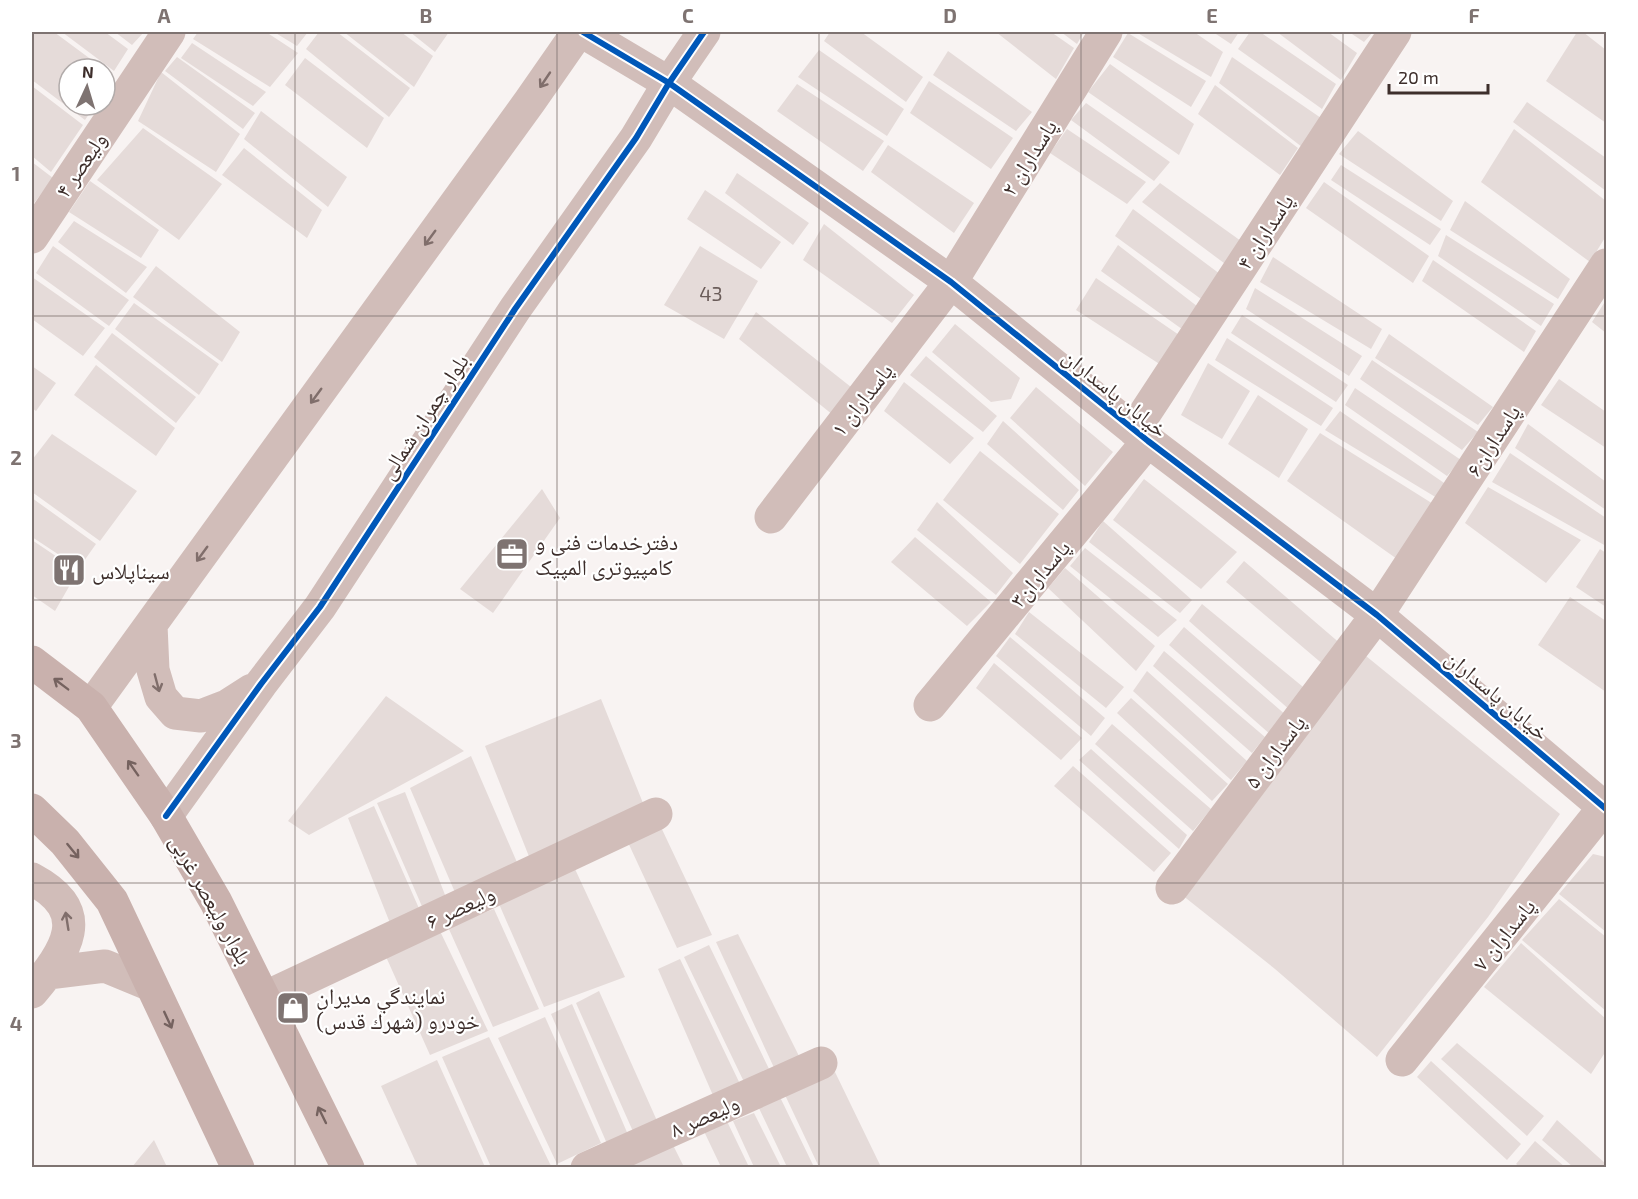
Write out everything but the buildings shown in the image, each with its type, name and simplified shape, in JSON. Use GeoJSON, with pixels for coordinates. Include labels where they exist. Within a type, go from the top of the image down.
{"type":"FeatureCollection","features":[{"type":"Feature","properties":{"kind":"main road","name":"بلوار ولیعصر غربی"},"geometry":{"type":"LineString","coordinates":[[32,662],[91,707],[166,816],[208,886],[348,1167]]}},
{"type":"Feature","properties":{"kind":"main road"},"geometry":{"type":"LineString","coordinates":[[32,810],[65,842],[112,901],[238,1167]]}},
{"type":"Feature","properties":{"kind":"street","name":"ولیعصر ۴"},"geometry":{"type":"LineString","coordinates":[[32,237],[169,32]]}},
{"type":"Feature","properties":{"kind":"street"},"geometry":{"type":"LineString","coordinates":[[91,707],[531,101],[578,32]]}},
{"type":"Feature","properties":{"kind":"street","name":"خیابان پاسداران"},"geometry":{"type":"LineString","coordinates":[[583,32],[669,83],[951,282],[1141,436],[1377,615],[1606,807]]}},
{"type":"Feature","properties":{"kind":"street","name":"بلوار چمران شمالی"},"geometry":{"type":"LineString","coordinates":[[166,816],[261,684],[320,607],[515,309],[636,138],[669,83],[704,32]]}},
{"type":"Feature","properties":{"kind":"street","name":"پاسداران ۲"},"geometry":{"type":"LineString","coordinates":[[951,282],[1106,32]]}},
{"type":"Feature","properties":{"kind":"street","name":"پاسداران ۴"},"geometry":{"type":"LineString","coordinates":[[1141,436],[1395,32]]}},
{"type":"Feature","properties":{"kind":"street","name":"پاسداران۶"},"geometry":{"type":"LineString","coordinates":[[1377,615],[1606,265]]}},
{"type":"Feature","properties":{"kind":"street","name":"پاسداران ۱"},"geometry":{"type":"LineString","coordinates":[[771,517],[951,282]]}},
{"type":"Feature","properties":{"kind":"street","name":"پاسداران۳"},"geometry":{"type":"LineString","coordinates":[[930,705],[1141,436]]}},
{"type":"Feature","properties":{"kind":"street","name":"پاسداران ۵"},"geometry":{"type":"LineString","coordinates":[[1172,888],[1377,615]]}},
{"type":"Feature","properties":{"kind":"street"},"geometry":{"type":"LineString","coordinates":[[151,625],[153,670],[161,697],[175,713],[201,716],[227,706],[261,684]]}},
{"type":"Feature","properties":{"kind":"street","name":"پاسداران ۷"},"geometry":{"type":"LineString","coordinates":[[1402,1060],[1606,807]]}},
{"type":"Feature","properties":{"kind":"street","name":"ولیعصر ۶"},"geometry":{"type":"LineString","coordinates":[[264,998],[656,814]]}},
{"type":"Feature","properties":{"kind":"street"},"geometry":{"type":"LineString","coordinates":[[32,879],[58,898],[66,910],[70,924],[66,944],[40,982]]}},
{"type":"Feature","properties":{"kind":"street"},"geometry":{"type":"LineString","coordinates":[[40,982],[105,966],[151,985]]}},
{"type":"Feature","properties":{"kind":"street","name":"ولیعصر ۸"},"geometry":{"type":"LineString","coordinates":[[586,1167],[822,1063]]}},
{"type":"Feature","properties":{"kind":"cycle path"},"geometry":{"type":"LineString","coordinates":[[583,32],[669,83],[951,282],[1148,441],[1377,615],[1606,809]]}},
{"type":"Feature","properties":{"kind":"cycle path"},"geometry":{"type":"LineString","coordinates":[[166,816],[261,684],[320,607],[515,309],[636,138],[669,83],[704,32]]}},
{"type":"Feature","properties":{"kind":"place","name":"دفترخدمات فنی و کامپیوتری المپیک"},"geometry":{"type":"Point","coordinates":[512,554]}},
{"type":"Feature","properties":{"kind":"place","name":"سیناپلاس"},"geometry":{"type":"Point","coordinates":[69,570]}},
{"type":"Feature","properties":{"kind":"place","name":"نمايندگي مديران خودرو (شهرك قدس)"},"geometry":{"type":"Point","coordinates":[293,1008]}}]}
